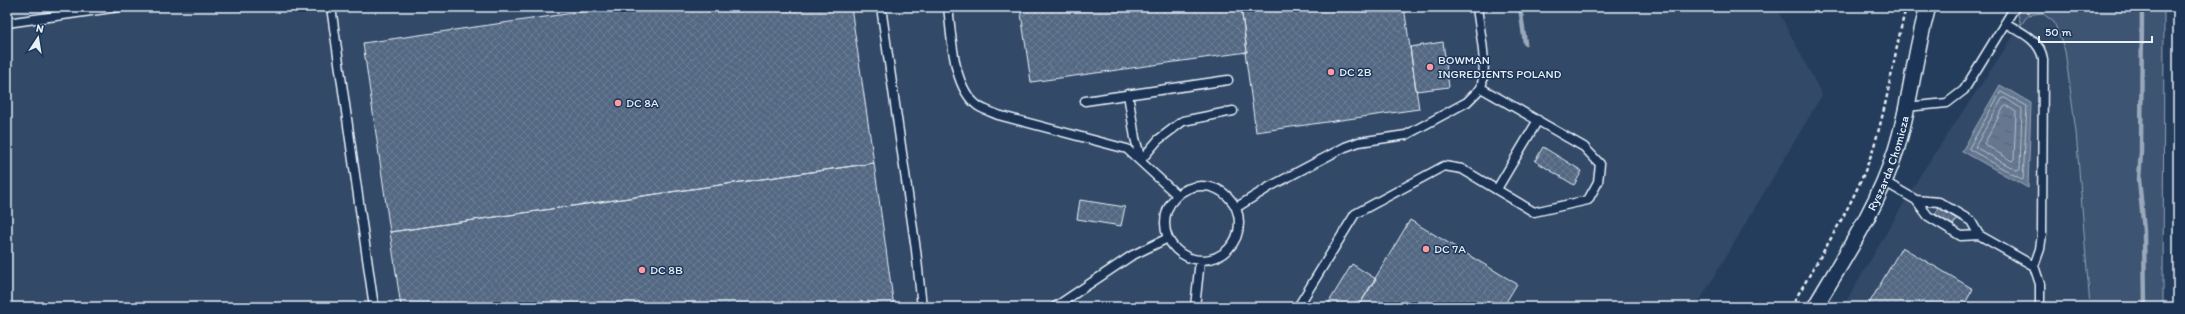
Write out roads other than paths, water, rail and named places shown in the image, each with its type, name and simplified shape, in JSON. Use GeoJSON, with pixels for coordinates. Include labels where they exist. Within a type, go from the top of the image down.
{"type":"FeatureCollection","features":[{"type":"Feature","properties":{"kind":"street","name":"Ryszarda Chomicza"},"geometry":{"type":"LineString","coordinates":[[1815,307],[1858,234],[1885,182],[1896,149],[1928,7]]}},
{"type":"Feature","properties":{"kind":"lane"},"geometry":{"type":"LineString","coordinates":[[7,23],[119,7]]}},
{"type":"Feature","properties":{"kind":"lane"},"geometry":{"type":"LineString","coordinates":[[331,7],[374,307]]}},
{"type":"Feature","properties":{"kind":"lane"},"geometry":{"type":"LineString","coordinates":[[881,7],[916,250],[922,307]]}},
{"type":"Feature","properties":{"kind":"lane"},"geometry":{"type":"LineString","coordinates":[[948,7],[958,76],[967,95],[979,106],[998,115],[1127,149],[1141,160],[1178,195]]}},
{"type":"Feature","properties":{"kind":"lane"},"geometry":{"type":"LineString","coordinates":[[1237,206],[1271,186],[1345,147],[1359,142],[1406,135],[1467,102],[1481,88],[1485,74],[1477,7]]}},
{"type":"Feature","properties":{"kind":"lane"},"geometry":{"type":"LineString","coordinates":[[1906,107],[1947,103],[1964,90],[2015,7]]}},
{"type":"Feature","properties":{"kind":"lane"},"geometry":{"type":"LineString","coordinates":[[2005,23],[2036,43],[2041,48],[2043,59],[2042,234],[2040,249],[2034,266],[2040,284],[2040,307]]}},
{"type":"Feature","properties":{"kind":"lane"},"geometry":{"type":"LineString","coordinates":[[1085,101],[1228,80]]}},
{"type":"Feature","properties":{"kind":"lane"},"geometry":{"type":"LineString","coordinates":[[1298,307],[1355,214],[1444,166],[1462,169],[1534,212],[1588,200],[1598,182],[1600,164],[1584,147],[1481,88]]}},
{"type":"Feature","properties":{"kind":"lane"},"geometry":{"type":"LineString","coordinates":[[1128,94],[1135,138],[1141,160]]}},
{"type":"Feature","properties":{"kind":"lane"},"geometry":{"type":"LineString","coordinates":[[1141,160],[1158,140],[1183,121],[1233,111]]}},
{"type":"Feature","properties":{"kind":"lane"},"geometry":{"type":"LineString","coordinates":[[1497,189],[1538,120]]}},
{"type":"Feature","properties":{"kind":"lane"},"geometry":{"type":"LineString","coordinates":[[1885,182],[1916,200],[1928,216],[1960,236],[1979,235]]}},
{"type":"Feature","properties":{"kind":"lane"},"geometry":{"type":"LineString","coordinates":[[1200,185],[1212,187],[1224,192],[1237,206],[1240,224],[1237,236],[1231,247],[1222,255],[1210,259],[1200,260],[1186,256],[1176,249],[1168,238],[1165,228],[1165,216],[1170,204],[1178,195],[1188,188],[1200,185]]}},
{"type":"Feature","properties":{"kind":"lane"},"geometry":{"type":"LineString","coordinates":[[1916,200],[1938,202],[1971,221],[1979,235],[2034,266]]}},
{"type":"Feature","properties":{"kind":"lane"},"geometry":{"type":"LineString","coordinates":[[1055,307],[1131,256],[1168,238]]}},
{"type":"Feature","properties":{"kind":"lane"},"geometry":{"type":"LineString","coordinates":[[1195,307],[1200,260]]}},
{"type":"Feature","properties":{"kind":"water"},"geometry":{"type":"Polygon","coordinates":[[[2000,85],[2031,103],[2028,188],[1962,151],[2000,85]]]}},
{"type":"Feature","properties":{"kind":"waterway"},"geometry":{"type":"LineString","coordinates":[[1520,7],[1525,43]]}},
{"type":"Feature","properties":{"kind":"waterway"},"geometry":{"type":"LineString","coordinates":[[2142,7],[2141,152],[2139,179],[2144,231],[2145,307]]}},
{"type":"Feature","properties":{"kind":"place","name":"BOWMAN INGREDIENTS POLAND"},"geometry":{"type":"Point","coordinates":[1430,67]}},
{"type":"Feature","properties":{"kind":"place","name":"DC 2B"},"geometry":{"type":"Point","coordinates":[1331,72]}},
{"type":"Feature","properties":{"kind":"place","name":"DC 8A"},"geometry":{"type":"Point","coordinates":[618,103]}},
{"type":"Feature","properties":{"kind":"place","name":"DC 7A"},"geometry":{"type":"Point","coordinates":[1426,249]}},
{"type":"Feature","properties":{"kind":"place","name":"DC 8B"},"geometry":{"type":"Point","coordinates":[642,270]}}]}
